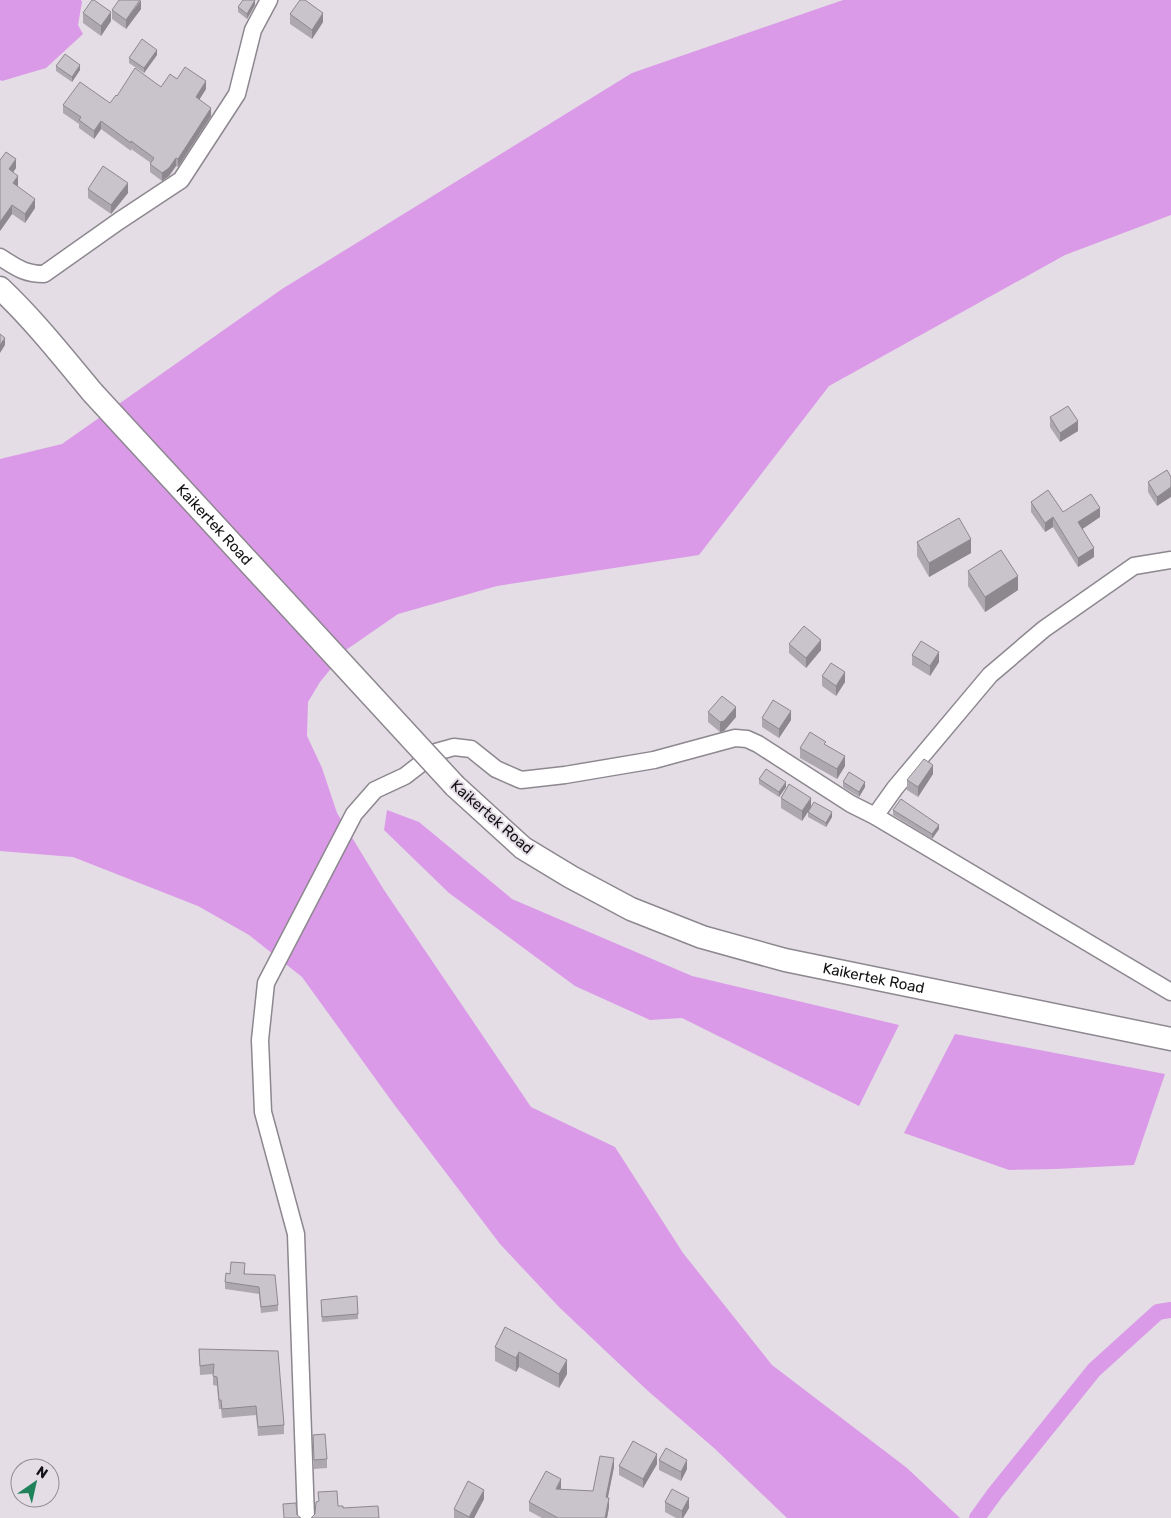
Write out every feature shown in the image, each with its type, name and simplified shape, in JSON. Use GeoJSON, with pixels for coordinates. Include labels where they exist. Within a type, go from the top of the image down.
{"type":"FeatureCollection","features":[{"type":"Feature","properties":{"kind":"main road","name":"Kaikertek Road"},"geometry":{"type":"LineString","coordinates":[[0,288],[43,334],[92,393],[455,786],[523,848],[571,877],[631,909],[702,937],[784,960],[1171,1039]]}},
{"type":"Feature","properties":{"kind":"street"},"geometry":{"type":"LineString","coordinates":[[0,257],[21,271],[44,274],[181,180],[237,94],[253,30],[269,0]]}},
{"type":"Feature","properties":{"kind":"street"},"geometry":{"type":"LineString","coordinates":[[875,816],[895,788],[990,675],[1044,629],[1134,566],[1171,560]]}},
{"type":"Feature","properties":{"kind":"street"},"geometry":{"type":"LineString","coordinates":[[306,1518],[296,1234],[263,1112],[260,1040],[266,983],[354,814],[375,790],[406,776],[436,752],[454,747],[471,749],[496,769],[522,780],[654,760],[735,738],[747,739],[758,744],[851,804],[875,816],[1171,992]]}},
{"type":"Feature","properties":{"kind":"shaded area"},"geometry":{"type":"Polygon","coordinates":[[[0,0],[81,0],[78,25],[83,34],[46,68],[2,81],[0,80],[0,0]]]}},
{"type":"Feature","properties":{"kind":"shaded area"},"geometry":{"type":"Polygon","coordinates":[[[843,0],[1171,0],[1171,215],[1065,255],[829,386],[699,555],[497,586],[398,614],[346,650],[320,682],[308,702],[307,736],[322,768],[337,813],[384,890],[531,1107],[615,1147],[683,1253],[772,1365],[907,1468],[960,1518],[787,1518],[714,1448],[648,1391],[560,1308],[500,1244],[393,1103],[302,977],[249,935],[198,906],[73,857],[0,851],[0,459],[62,444],[282,289],[632,73],[843,0]]]}},
{"type":"Feature","properties":{"kind":"shaded area"},"geometry":{"type":"Polygon","coordinates":[[[387,810],[419,822],[512,899],[692,976],[899,1025],[859,1106],[682,1018],[650,1020],[575,986],[449,893],[384,830],[387,810]]]}},
{"type":"Feature","properties":{"kind":"shaded area"},"geometry":{"type":"Polygon","coordinates":[[[955,1034],[1165,1074],[1134,1165],[1009,1170],[904,1133],[955,1034]]]}},
{"type":"Feature","properties":{"kind":"building"},"geometry":{"type":"Polygon","coordinates":[[[92,0],[111,12],[101,26],[83,13],[92,0]]]}},
{"type":"Feature","properties":{"kind":"building"},"geometry":{"type":"Polygon","coordinates":[[[119,0],[140,0],[126,20],[112,10],[119,0]]]}},
{"type":"Feature","properties":{"kind":"building"},"geometry":{"type":"Polygon","coordinates":[[[243,0],[255,0],[247,14],[238,7],[243,0]]]}},
{"type":"Feature","properties":{"kind":"building"},"geometry":{"type":"Polygon","coordinates":[[[300,0],[305,0],[323,13],[312,30],[290,14],[300,0]]]}},
{"type":"Feature","properties":{"kind":"building"},"geometry":{"type":"Polygon","coordinates":[[[142,39],[157,50],[144,68],[129,58],[142,39]]]}},
{"type":"Feature","properties":{"kind":"building"},"geometry":{"type":"Polygon","coordinates":[[[65,54],[80,65],[72,77],[56,66],[65,54]]]}},
{"type":"Feature","properties":{"kind":"building"},"geometry":{"type":"Polygon","coordinates":[[[185,67],[206,81],[196,97],[211,108],[178,159],[176,158],[169,168],[162,173],[150,164],[154,158],[131,141],[131,143],[101,121],[94,131],[79,120],[81,117],[63,105],[80,82],[110,103],[117,96],[135,68],[161,87],[170,74],[177,79],[185,67]]]}},
{"type":"Feature","properties":{"kind":"building"},"geometry":{"type":"Polygon","coordinates":[[[6,152],[16,159],[9,169],[18,176],[13,183],[35,199],[25,214],[12,205],[0,222],[0,160],[6,152]]]}},
{"type":"Feature","properties":{"kind":"building"},"geometry":{"type":"Polygon","coordinates":[[[103,166],[128,183],[111,205],[88,189],[103,166]]]}},
{"type":"Feature","properties":{"kind":"building"},"geometry":{"type":"Polygon","coordinates":[[[0,334],[5,338],[0,345],[0,334]]]}},
{"type":"Feature","properties":{"kind":"building"},"geometry":{"type":"Polygon","coordinates":[[[1068,406],[1078,421],[1060,433],[1050,417],[1068,406]]]}},
{"type":"Feature","properties":{"kind":"building"},"geometry":{"type":"Polygon","coordinates":[[[1167,470],[1171,477],[1171,487],[1157,497],[1148,482],[1167,470]]]}},
{"type":"Feature","properties":{"kind":"building"},"geometry":{"type":"Polygon","coordinates":[[[1048,490],[1063,512],[1091,494],[1100,508],[1078,522],[1094,548],[1078,558],[1053,517],[1045,523],[1031,502],[1048,490]]]}},
{"type":"Feature","properties":{"kind":"building"},"geometry":{"type":"Polygon","coordinates":[[[959,518],[971,539],[929,563],[917,542],[959,518]]]}},
{"type":"Feature","properties":{"kind":"building"},"geometry":{"type":"Polygon","coordinates":[[[1001,550],[1018,576],[985,597],[968,571],[1001,550]]]}},
{"type":"Feature","properties":{"kind":"building"},"geometry":{"type":"Polygon","coordinates":[[[804,626],[821,640],[806,658],[789,644],[804,626]]]}},
{"type":"Feature","properties":{"kind":"building"},"geometry":{"type":"Polygon","coordinates":[[[921,641],[939,652],[930,666],[912,655],[921,641]]]}},
{"type":"Feature","properties":{"kind":"building"},"geometry":{"type":"Polygon","coordinates":[[[831,663],[845,672],[836,686],[822,676],[831,663]]]}},
{"type":"Feature","properties":{"kind":"building"},"geometry":{"type":"Polygon","coordinates":[[[722,696],[736,707],[724,721],[720,722],[708,712],[722,696]]]}},
{"type":"Feature","properties":{"kind":"building"},"geometry":{"type":"Polygon","coordinates":[[[773,700],[791,711],[779,729],[762,718],[773,700]]]}},
{"type":"Feature","properties":{"kind":"building"},"geometry":{"type":"Polygon","coordinates":[[[810,732],[826,742],[824,744],[845,756],[837,769],[800,748],[810,732]]]}},
{"type":"Feature","properties":{"kind":"building"},"geometry":{"type":"Polygon","coordinates":[[[924,759],[933,765],[918,787],[907,780],[924,759]]]}},
{"type":"Feature","properties":{"kind":"building"},"geometry":{"type":"Polygon","coordinates":[[[766,769],[786,782],[779,792],[759,779],[766,769]]]}},
{"type":"Feature","properties":{"kind":"building"},"geometry":{"type":"Polygon","coordinates":[[[849,772],[865,782],[859,792],[843,782],[849,772]]]}},
{"type":"Feature","properties":{"kind":"building"},"geometry":{"type":"Polygon","coordinates":[[[789,784],[811,798],[802,811],[781,798],[789,784]]]}},
{"type":"Feature","properties":{"kind":"building"},"geometry":{"type":"Polygon","coordinates":[[[901,799],[939,825],[932,834],[893,810],[901,799]]]}},
{"type":"Feature","properties":{"kind":"building"},"geometry":{"type":"Polygon","coordinates":[[[814,802],[832,812],[826,823],[808,812],[814,802]]]}},
{"type":"Feature","properties":{"kind":"building"},"geometry":{"type":"Polygon","coordinates":[[[231,1262],[245,1263],[244,1274],[275,1275],[278,1305],[261,1307],[259,1287],[225,1282],[226,1273],[230,1274],[231,1262]]]}},
{"type":"Feature","properties":{"kind":"building"},"geometry":{"type":"Polygon","coordinates":[[[357,1296],[358,1314],[322,1317],[321,1300],[357,1296]]]}},
{"type":"Feature","properties":{"kind":"building"},"geometry":{"type":"Polygon","coordinates":[[[505,1327],[567,1360],[559,1374],[519,1352],[516,1358],[495,1347],[505,1327]]]}},
{"type":"Feature","properties":{"kind":"building"},"geometry":{"type":"Polygon","coordinates":[[[199,1349],[278,1351],[284,1425],[258,1427],[256,1406],[222,1409],[221,1400],[219,1400],[217,1377],[213,1376],[214,1364],[200,1366],[199,1349]]]}},
{"type":"Feature","properties":{"kind":"building"},"geometry":{"type":"Polygon","coordinates":[[[325,1434],[327,1459],[314,1460],[313,1435],[325,1434]]]}},
{"type":"Feature","properties":{"kind":"building"},"geometry":{"type":"Polygon","coordinates":[[[633,1441],[657,1454],[643,1479],[619,1466],[633,1441]]]}},
{"type":"Feature","properties":{"kind":"building"},"geometry":{"type":"Polygon","coordinates":[[[666,1448],[687,1460],[681,1472],[659,1460],[666,1448]]]}},
{"type":"Feature","properties":{"kind":"building"},"geometry":{"type":"Polygon","coordinates":[[[600,1456],[614,1458],[606,1497],[609,1498],[605,1518],[558,1518],[529,1502],[546,1471],[561,1479],[556,1489],[593,1491],[600,1456]]]}},
{"type":"Feature","properties":{"kind":"building"},"geometry":{"type":"Polygon","coordinates":[[[468,1481],[484,1490],[469,1517],[454,1509],[468,1481]]]}},
{"type":"Feature","properties":{"kind":"building"},"geometry":{"type":"Polygon","coordinates":[[[672,1489],[689,1498],[682,1511],[665,1502],[672,1489]]]}},
{"type":"Feature","properties":{"kind":"building"},"geometry":{"type":"Polygon","coordinates":[[[337,1491],[338,1506],[343,1506],[343,1508],[378,1506],[379,1518],[311,1518],[315,1514],[316,1502],[319,1501],[318,1492],[337,1491]]]}},
{"type":"Feature","properties":{"kind":"building"},"geometry":{"type":"Polygon","coordinates":[[[296,1503],[297,1515],[301,1518],[284,1518],[283,1504],[296,1503]]]}},
{"type":"Feature","properties":{"kind":"waterway"},"geometry":{"type":"LineString","coordinates":[[977,1518],[1094,1370],[1158,1312],[1171,1310]]}}]}
